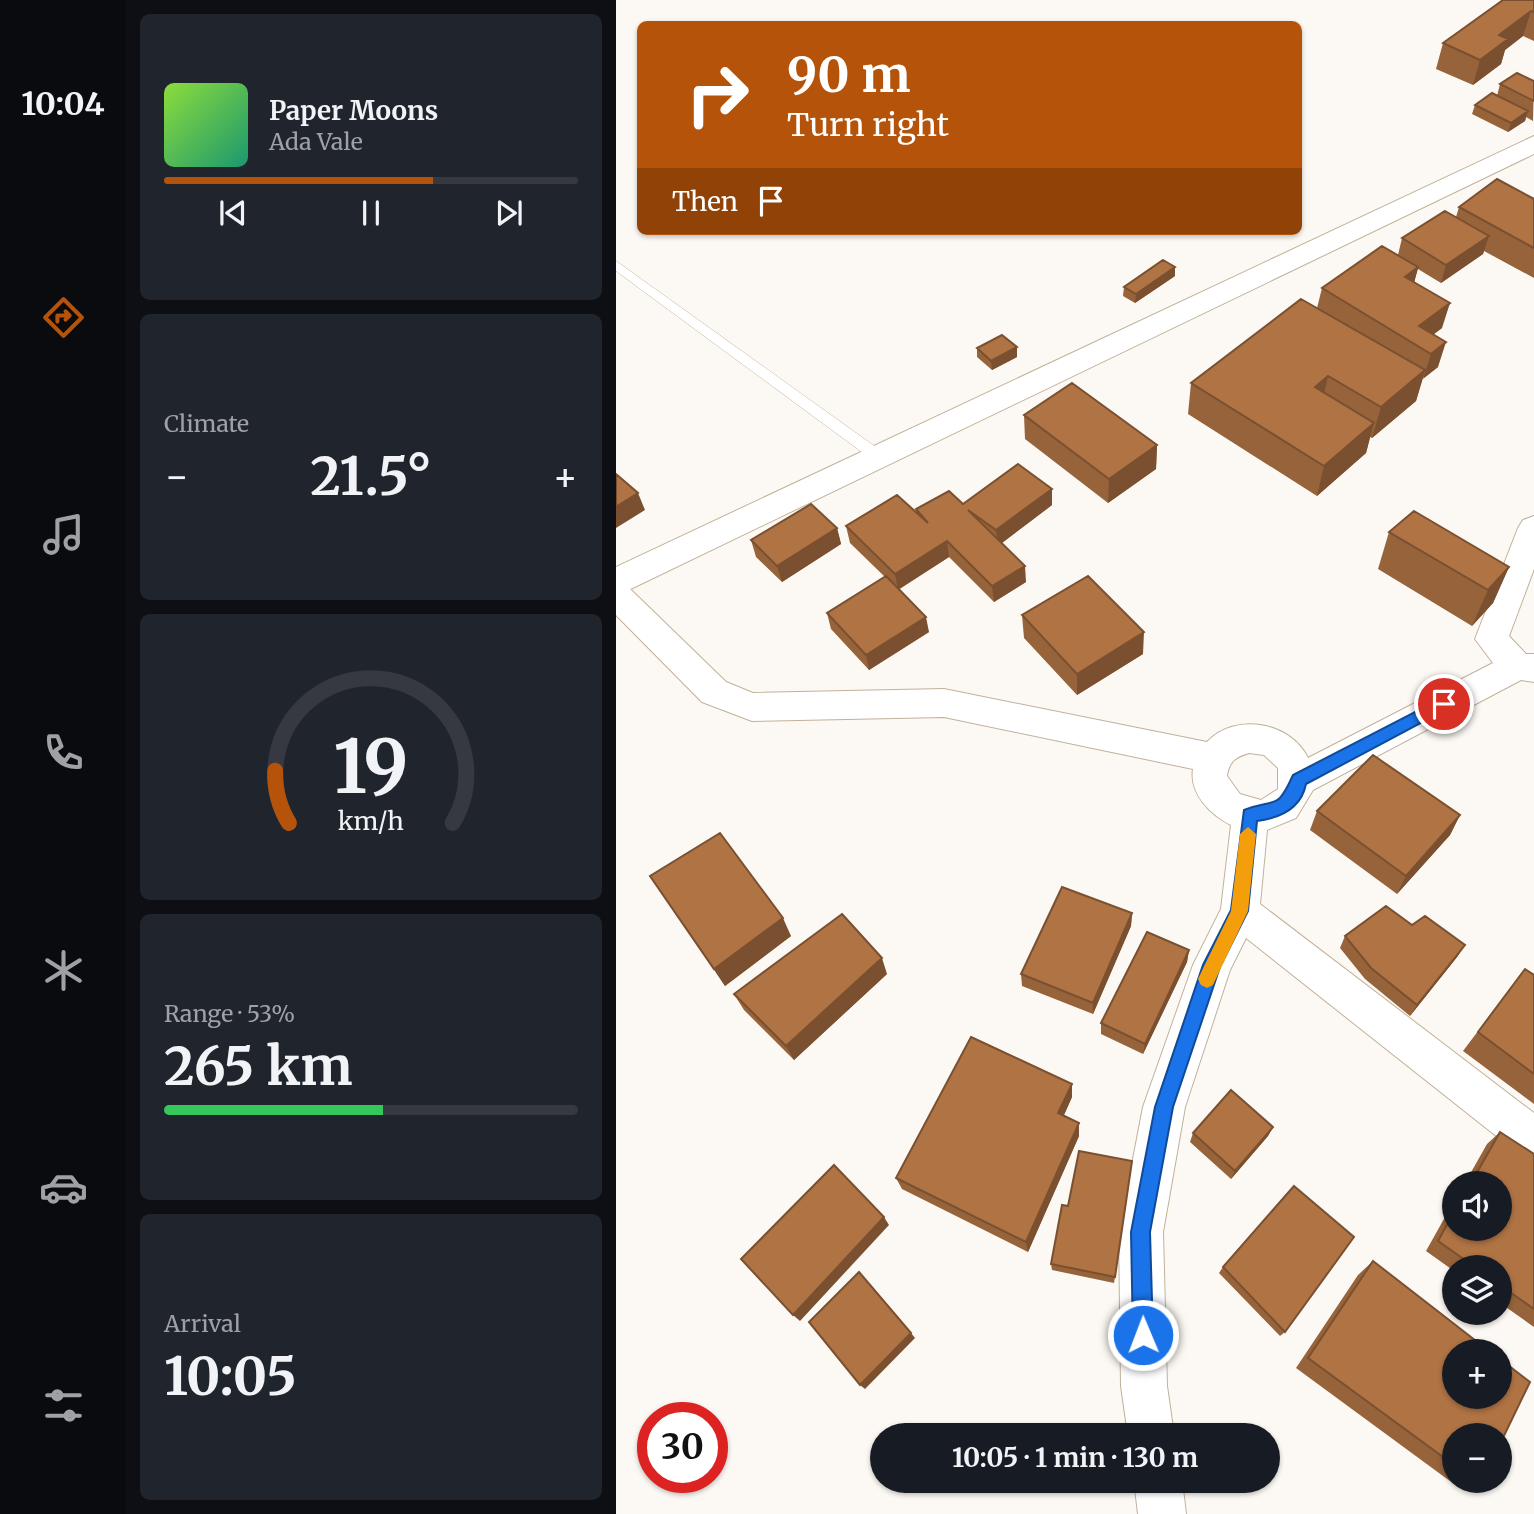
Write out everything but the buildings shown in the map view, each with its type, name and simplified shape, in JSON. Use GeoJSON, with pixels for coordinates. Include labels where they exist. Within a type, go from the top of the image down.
{"type":"FeatureCollection","features":[{"type":"Feature","properties":{"kind":"main road"},"geometry":{"type":"LineString","coordinates":[[616,582],[1534,144]]}},
{"type":"Feature","properties":{"kind":"street"},"geometry":{"type":"LineString","coordinates":[[1299,780],[1525,666],[1491,639],[1534,528]]}},
{"type":"Feature","properties":{"kind":"street"},"geometry":{"type":"LineString","coordinates":[[616,595],[715,692],[752,707],[944,703],[1213,758]]}},
{"type":"Feature","properties":{"kind":"street"},"geometry":{"type":"LineString","coordinates":[[1234,740],[1264,740],[1289,755],[1299,780],[1296,793],[1278,811],[1250,815],[1229,807],[1214,793],[1209,769],[1213,758],[1234,740]]}},
{"type":"Feature","properties":{"kind":"street"},"geometry":{"type":"LineString","coordinates":[[1149,1423],[1144,1386],[1140,1232],[1164,1107],[1212,965],[1240,911],[1250,815]]}},
{"type":"Feature","properties":{"kind":"street"},"geometry":{"type":"LineString","coordinates":[[1240,911],[1534,1139]]}},
{"type":"Feature","properties":{"kind":"street"},"geometry":{"type":"LineString","coordinates":[[1160,1493],[1162,1514]]}},
{"type":"Feature","properties":{"kind":"lane"},"geometry":{"type":"LineString","coordinates":[[616,265],[878,457]]}},
{"type":"Feature","properties":{"kind":"slow traffic"},"geometry":{"type":"LineString","coordinates":[[1207,979],[1240,911],[1248,834]]}},
{"type":"Feature","properties":{"kind":"route"},"geometry":{"type":"LineString","coordinates":[[1143,1335],[1140,1232],[1164,1107],[1212,965],[1240,911],[1250,815],[1278,811],[1296,793],[1299,780],[1444,704]]}}]}
